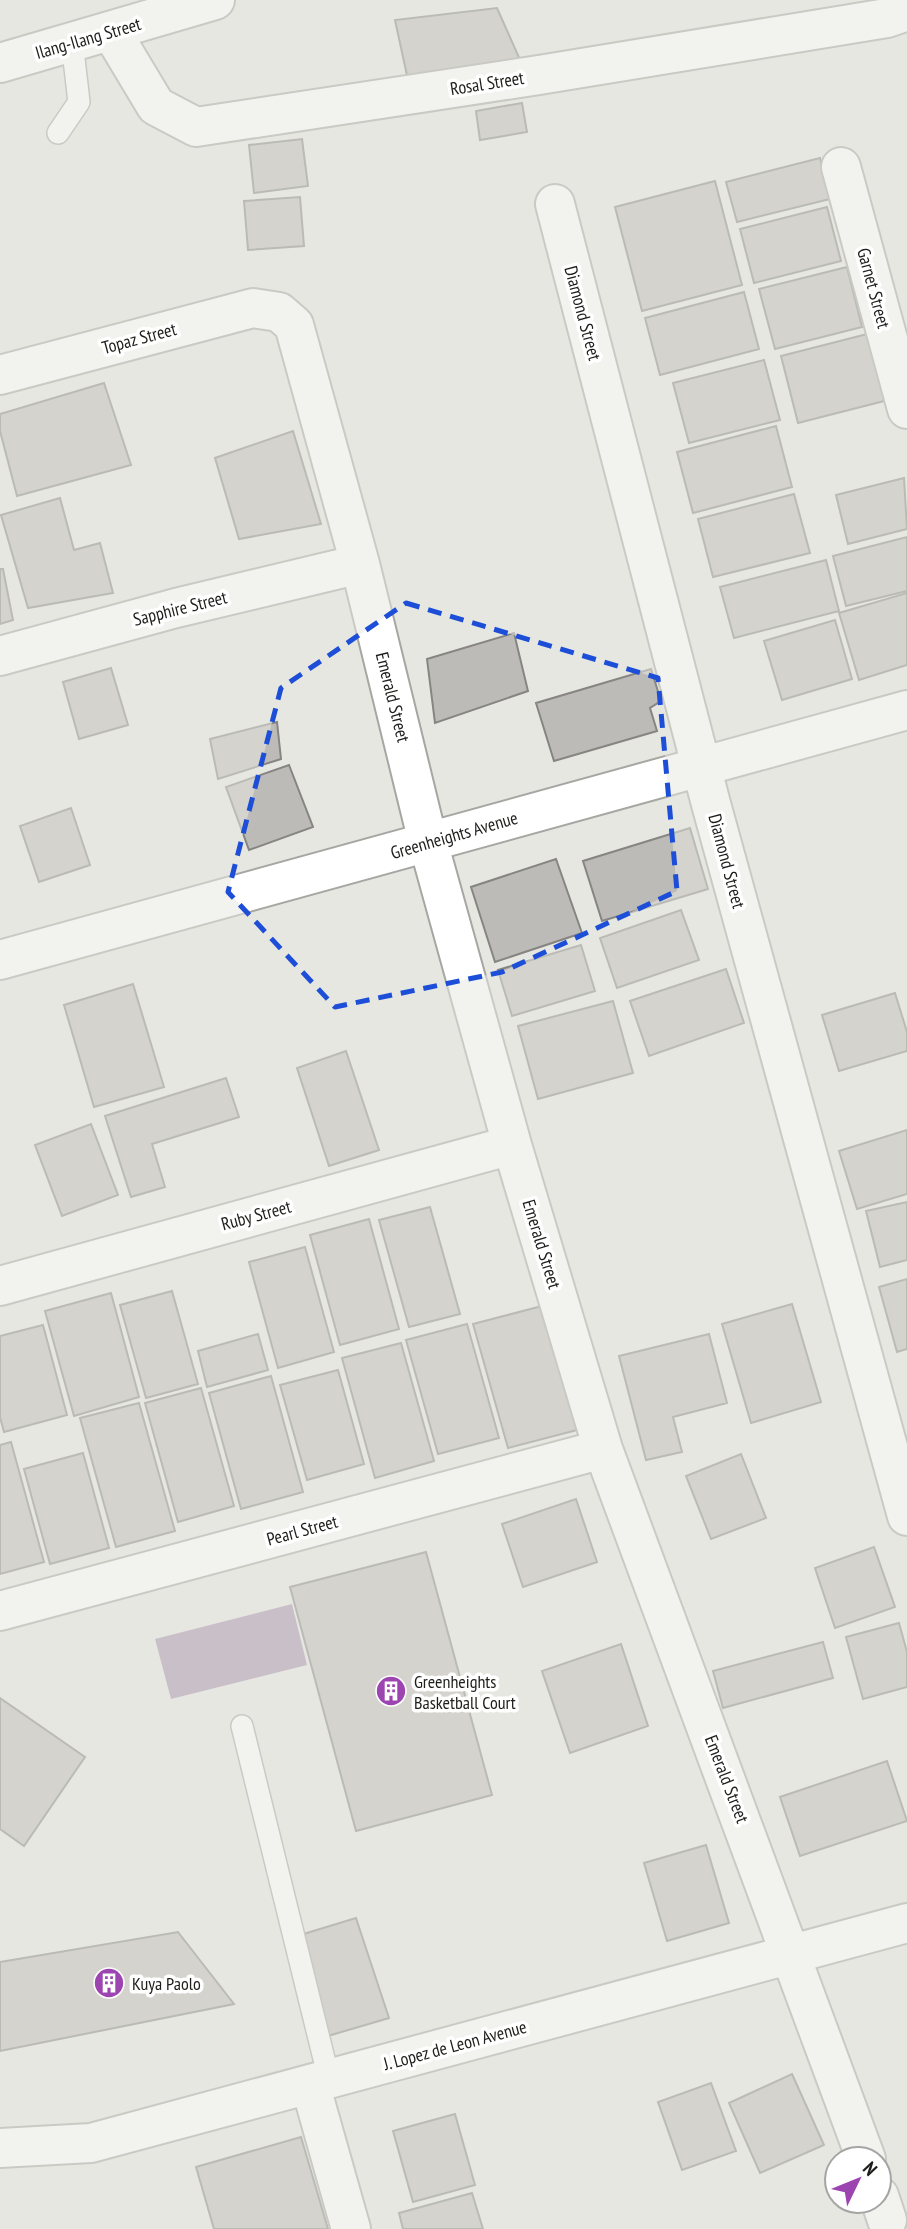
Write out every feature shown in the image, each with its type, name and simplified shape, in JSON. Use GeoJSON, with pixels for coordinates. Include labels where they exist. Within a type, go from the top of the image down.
{"type":"FeatureCollection","features":[{"type":"Feature","properties":{"kind":"street","name":"Ilang-Ilang Street"},"geometry":{"type":"LineString","coordinates":[[0,63],[215,0]]}},
{"type":"Feature","properties":{"kind":"street","name":"Rosal Street"},"geometry":{"type":"LineString","coordinates":[[111,31],[156,106],[196,127],[538,75],[887,18],[907,11]]}},
{"type":"Feature","properties":{"kind":"street","name":"Garnet Street"},"geometry":{"type":"LineString","coordinates":[[841,167],[907,409]]}},
{"type":"Feature","properties":{"kind":"street","name":"Diamond Street"},"geometry":{"type":"LineString","coordinates":[[555,204],[701,766],[907,1516]]}},
{"type":"Feature","properties":{"kind":"street","name":"Topaz Street"},"geometry":{"type":"LineString","coordinates":[[0,375],[253,308],[279,312]]}},
{"type":"Feature","properties":{"kind":"street","name":"Emerald Street"},"geometry":{"type":"LineString","coordinates":[[279,312],[294,325],[360,564],[428,842],[512,1145],[603,1449],[793,1955],[861,2145]]}},
{"type":"Feature","properties":{"kind":"street","name":"Sapphire Street"},"geometry":{"type":"LineString","coordinates":[[0,656],[176,608],[360,564]]}},
{"type":"Feature","properties":{"kind":"street","name":"Greenheights Avenue"},"geometry":{"type":"LineString","coordinates":[[0,960],[907,710]]}},
{"type":"Feature","properties":{"kind":"street","name":"Ruby Street"},"geometry":{"type":"LineString","coordinates":[[0,1286],[512,1145]]}},
{"type":"Feature","properties":{"kind":"street","name":"Pearl Street"},"geometry":{"type":"LineString","coordinates":[[0,1611],[603,1449]]}},
{"type":"Feature","properties":{"kind":"street","name":"J. Lopez de Leon Avenue"},"geometry":{"type":"LineString","coordinates":[[0,2148],[91,2143],[907,1923]]}},
{"type":"Feature","properties":{"kind":"street"},"geometry":{"type":"LineString","coordinates":[[320,2081],[351,2229]]}},
{"type":"Feature","properties":{"kind":"lane"},"geometry":{"type":"LineString","coordinates":[[58,133],[79,102],[72,42]]}},
{"type":"Feature","properties":{"kind":"lane"},"geometry":{"type":"LineString","coordinates":[[242,1726],[320,2081]]}},
{"type":"Feature","properties":{"kind":"highlighted area"},"geometry":{"type":"Polygon","coordinates":[[[406,603],[658,678],[677,891],[502,972],[335,1007],[228,892],[281,688],[406,603]]]}},
{"type":"Feature","properties":{"kind":"shaded area"},"geometry":{"type":"Polygon","coordinates":[[[292,1604],[307,1665],[171,1699],[155,1639],[292,1604]]]}},
{"type":"Feature","properties":{"kind":"building"},"geometry":{"type":"Polygon","coordinates":[[[497,8],[521,62],[408,80],[395,20],[497,8]]]}},
{"type":"Feature","properties":{"kind":"building"},"geometry":{"type":"Polygon","coordinates":[[[522,103],[527,132],[480,140],[476,111],[522,103]]]}},
{"type":"Feature","properties":{"kind":"building"},"geometry":{"type":"Polygon","coordinates":[[[302,139],[308,186],[254,193],[249,145],[302,139]]]}},
{"type":"Feature","properties":{"kind":"building"},"geometry":{"type":"Polygon","coordinates":[[[820,158],[830,199],[737,222],[726,182],[820,158]]]}},
{"type":"Feature","properties":{"kind":"building"},"geometry":{"type":"Polygon","coordinates":[[[715,181],[742,285],[642,311],[615,207],[715,181]]]}},
{"type":"Feature","properties":{"kind":"building"},"geometry":{"type":"Polygon","coordinates":[[[300,197],[304,246],[248,250],[244,201],[300,197]]]}},
{"type":"Feature","properties":{"kind":"building"},"geometry":{"type":"Polygon","coordinates":[[[827,207],[841,261],[754,283],[740,229],[827,207]]]}},
{"type":"Feature","properties":{"kind":"building"},"geometry":{"type":"Polygon","coordinates":[[[847,267],[862,327],[775,349],[759,289],[847,267]]]}},
{"type":"Feature","properties":{"kind":"building"},"geometry":{"type":"Polygon","coordinates":[[[744,292],[759,349],[660,375],[645,318],[744,292]]]}},
{"type":"Feature","properties":{"kind":"building"},"geometry":{"type":"Polygon","coordinates":[[[879,331],[896,398],[798,423],[781,356],[879,331]]]}},
{"type":"Feature","properties":{"kind":"building"},"geometry":{"type":"Polygon","coordinates":[[[764,360],[780,420],[689,443],[673,383],[764,360]]]}},
{"type":"Feature","properties":{"kind":"building"},"geometry":{"type":"Polygon","coordinates":[[[104,383],[131,465],[17,496],[0,431],[0,414],[104,383]]]}},
{"type":"Feature","properties":{"kind":"building"},"geometry":{"type":"Polygon","coordinates":[[[776,426],[792,487],[693,513],[677,452],[776,426]]]}},
{"type":"Feature","properties":{"kind":"building"},"geometry":{"type":"Polygon","coordinates":[[[293,431],[321,524],[239,539],[215,458],[293,431]]]}},
{"type":"Feature","properties":{"kind":"building"},"geometry":{"type":"Polygon","coordinates":[[[904,478],[907,529],[848,544],[836,495],[904,478]]]}},
{"type":"Feature","properties":{"kind":"building"},"geometry":{"type":"Polygon","coordinates":[[[794,494],[810,553],[713,577],[698,519],[794,494]]]}},
{"type":"Feature","properties":{"kind":"building"},"geometry":{"type":"Polygon","coordinates":[[[60,498],[74,550],[100,543],[113,593],[28,608],[1,515],[60,498]]]}},
{"type":"Feature","properties":{"kind":"building"},"geometry":{"type":"Polygon","coordinates":[[[907,537],[907,591],[846,606],[833,556],[907,537]]]}},
{"type":"Feature","properties":{"kind":"building"},"geometry":{"type":"Polygon","coordinates":[[[826,560],[839,611],[734,638],[720,587],[826,560]]]}},
{"type":"Feature","properties":{"kind":"building"},"geometry":{"type":"Polygon","coordinates":[[[0,569],[3,569],[13,620],[0,624],[0,569]]]}},
{"type":"Feature","properties":{"kind":"building"},"geometry":{"type":"Polygon","coordinates":[[[907,593],[907,665],[859,680],[839,613],[907,593]]]}},
{"type":"Feature","properties":{"kind":"building"},"geometry":{"type":"Polygon","coordinates":[[[835,620],[852,679],[782,700],[764,641],[835,620]]]}},
{"type":"Feature","properties":{"kind":"building"},"geometry":{"type":"Polygon","coordinates":[[[514,633],[528,691],[435,723],[427,659],[514,633]]]}},
{"type":"Feature","properties":{"kind":"building"},"geometry":{"type":"Polygon","coordinates":[[[111,668],[128,725],[79,739],[63,682],[111,668]]]}},
{"type":"Feature","properties":{"kind":"building"},"geometry":{"type":"Polygon","coordinates":[[[651,669],[661,701],[650,708],[657,731],[554,761],[536,703],[651,669]]]}},
{"type":"Feature","properties":{"kind":"building"},"geometry":{"type":"Polygon","coordinates":[[[277,722],[281,759],[218,779],[210,739],[277,722]]]}},
{"type":"Feature","properties":{"kind":"building"},"geometry":{"type":"Polygon","coordinates":[[[289,765],[313,827],[249,850],[226,787],[289,765]]]}},
{"type":"Feature","properties":{"kind":"building"},"geometry":{"type":"Polygon","coordinates":[[[71,808],[90,865],[39,882],[20,826],[71,808]]]}},
{"type":"Feature","properties":{"kind":"building"},"geometry":{"type":"Polygon","coordinates":[[[690,828],[708,889],[602,921],[583,861],[690,828]]]}},
{"type":"Feature","properties":{"kind":"building"},"geometry":{"type":"Polygon","coordinates":[[[556,859],[582,933],[495,962],[471,887],[556,859]]]}},
{"type":"Feature","properties":{"kind":"building"},"geometry":{"type":"Polygon","coordinates":[[[681,910],[699,960],[617,988],[600,938],[681,910]]]}},
{"type":"Feature","properties":{"kind":"building"},"geometry":{"type":"Polygon","coordinates":[[[581,945],[595,991],[512,1016],[498,970],[581,945]]]}},
{"type":"Feature","properties":{"kind":"building"},"geometry":{"type":"Polygon","coordinates":[[[726,969],[744,1023],[649,1056],[630,1001],[726,969]]]}},
{"type":"Feature","properties":{"kind":"building"},"geometry":{"type":"Polygon","coordinates":[[[133,984],[164,1087],[94,1107],[64,1005],[133,984]]]}},
{"type":"Feature","properties":{"kind":"building"},"geometry":{"type":"Polygon","coordinates":[[[895,993],[907,1032],[907,1051],[839,1071],[822,1015],[895,993]]]}},
{"type":"Feature","properties":{"kind":"building"},"geometry":{"type":"Polygon","coordinates":[[[613,1001],[633,1073],[538,1099],[518,1026],[613,1001]]]}},
{"type":"Feature","properties":{"kind":"building"},"geometry":{"type":"Polygon","coordinates":[[[346,1051],[379,1150],[329,1166],[297,1068],[346,1051]]]}},
{"type":"Feature","properties":{"kind":"building"},"geometry":{"type":"Polygon","coordinates":[[[226,1078],[239,1117],[152,1144],[165,1187],[131,1197],[105,1116],[226,1078]]]}},
{"type":"Feature","properties":{"kind":"building"},"geometry":{"type":"Polygon","coordinates":[[[91,1124],[118,1195],[62,1216],[35,1145],[91,1124]]]}},
{"type":"Feature","properties":{"kind":"building"},"geometry":{"type":"Polygon","coordinates":[[[907,1130],[907,1194],[857,1209],[839,1151],[907,1130]]]}},
{"type":"Feature","properties":{"kind":"building"},"geometry":{"type":"Polygon","coordinates":[[[907,1202],[907,1260],[880,1267],[866,1211],[907,1202]]]}},
{"type":"Feature","properties":{"kind":"building"},"geometry":{"type":"Polygon","coordinates":[[[430,1207],[460,1314],[409,1327],[379,1220],[430,1207]]]}},
{"type":"Feature","properties":{"kind":"building"},"geometry":{"type":"Polygon","coordinates":[[[369,1219],[399,1329],[340,1345],[310,1235],[369,1219]]]}},
{"type":"Feature","properties":{"kind":"building"},"geometry":{"type":"Polygon","coordinates":[[[305,1247],[334,1352],[278,1368],[249,1262],[305,1247]]]}},
{"type":"Feature","properties":{"kind":"building"},"geometry":{"type":"Polygon","coordinates":[[[907,1279],[907,1349],[897,1352],[879,1287],[907,1279]]]}},
{"type":"Feature","properties":{"kind":"building"},"geometry":{"type":"Polygon","coordinates":[[[172,1291],[198,1384],[146,1398],[120,1305],[172,1291]]]}},
{"type":"Feature","properties":{"kind":"building"},"geometry":{"type":"Polygon","coordinates":[[[111,1293],[139,1397],[74,1416],[45,1311],[111,1293]]]}},
{"type":"Feature","properties":{"kind":"building"},"geometry":{"type":"Polygon","coordinates":[[[792,1304],[821,1402],[751,1423],[722,1324],[792,1304]]]}},
{"type":"Feature","properties":{"kind":"building"},"geometry":{"type":"Polygon","coordinates":[[[542,1306],[577,1430],[508,1448],[473,1324],[542,1306]]]}},
{"type":"Feature","properties":{"kind":"building"},"geometry":{"type":"Polygon","coordinates":[[[467,1324],[499,1438],[438,1454],[406,1340],[467,1324]]]}},
{"type":"Feature","properties":{"kind":"building"},"geometry":{"type":"Polygon","coordinates":[[[43,1325],[67,1415],[4,1432],[0,1417],[0,1336],[43,1325]]]}},
{"type":"Feature","properties":{"kind":"building"},"geometry":{"type":"Polygon","coordinates":[[[258,1334],[268,1370],[207,1387],[198,1351],[258,1334]]]}},
{"type":"Feature","properties":{"kind":"building"},"geometry":{"type":"Polygon","coordinates":[[[709,1334],[727,1403],[673,1417],[682,1452],[646,1460],[619,1356],[709,1334]]]}},
{"type":"Feature","properties":{"kind":"building"},"geometry":{"type":"Polygon","coordinates":[[[401,1343],[434,1461],[375,1478],[342,1358],[401,1343]]]}},
{"type":"Feature","properties":{"kind":"building"},"geometry":{"type":"Polygon","coordinates":[[[338,1370],[364,1464],[307,1480],[280,1385],[338,1370]]]}},
{"type":"Feature","properties":{"kind":"building"},"geometry":{"type":"Polygon","coordinates":[[[271,1376],[303,1492],[241,1509],[209,1393],[271,1376]]]}},
{"type":"Feature","properties":{"kind":"building"},"geometry":{"type":"Polygon","coordinates":[[[201,1388],[234,1506],[178,1522],[145,1403],[201,1388]]]}},
{"type":"Feature","properties":{"kind":"building"},"geometry":{"type":"Polygon","coordinates":[[[139,1403],[175,1531],[116,1547],[80,1418],[139,1403]]]}},
{"type":"Feature","properties":{"kind":"building"},"geometry":{"type":"Polygon","coordinates":[[[11,1442],[44,1562],[0,1574],[0,1445],[11,1442]]]}},
{"type":"Feature","properties":{"kind":"building"},"geometry":{"type":"Polygon","coordinates":[[[83,1453],[109,1548],[50,1564],[24,1469],[83,1453]]]}},
{"type":"Feature","properties":{"kind":"building"},"geometry":{"type":"Polygon","coordinates":[[[741,1454],[766,1518],[711,1539],[686,1476],[741,1454]]]}},
{"type":"Feature","properties":{"kind":"building"},"geometry":{"type":"Polygon","coordinates":[[[576,1499],[597,1562],[523,1587],[502,1524],[576,1499]]]}},
{"type":"Feature","properties":{"kind":"building"},"geometry":{"type":"Polygon","coordinates":[[[874,1547],[895,1607],[835,1628],[815,1568],[874,1547]]]}},
{"type":"Feature","properties":{"kind":"building","name":"Greenheights Basketball Court"},"geometry":{"type":"Polygon","coordinates":[[[426,1552],[492,1795],[356,1831],[290,1587],[426,1552]]]}},
{"type":"Feature","properties":{"kind":"building"},"geometry":{"type":"Polygon","coordinates":[[[899,1623],[907,1652],[907,1687],[863,1699],[846,1637],[899,1623]]]}},
{"type":"Feature","properties":{"kind":"building"},"geometry":{"type":"Polygon","coordinates":[[[823,1642],[833,1678],[723,1708],[713,1671],[823,1642]]]}},
{"type":"Feature","properties":{"kind":"building"},"geometry":{"type":"Polygon","coordinates":[[[621,1644],[648,1726],[570,1753],[542,1671],[621,1644]]]}},
{"type":"Feature","properties":{"kind":"building"},"geometry":{"type":"Polygon","coordinates":[[[0,1698],[85,1757],[24,1846],[0,1829],[0,1698]]]}},
{"type":"Feature","properties":{"kind":"building"},"geometry":{"type":"Polygon","coordinates":[[[887,1761],[907,1821],[800,1856],[780,1797],[887,1761]]]}},
{"type":"Feature","properties":{"kind":"building"},"geometry":{"type":"Polygon","coordinates":[[[706,1845],[729,1923],[667,1941],[644,1863],[706,1845]]]}},
{"type":"Feature","properties":{"kind":"building"},"geometry":{"type":"Polygon","coordinates":[[[356,1918],[389,2018],[328,2036],[297,1936],[356,1918]]]}},
{"type":"Feature","properties":{"kind":"building","name":"Kuya Paolo"},"geometry":{"type":"Polygon","coordinates":[[[178,1932],[234,2004],[0,2051],[0,1962],[178,1932]]]}},
{"type":"Feature","properties":{"kind":"building"},"geometry":{"type":"Polygon","coordinates":[[[792,2074],[824,2145],[760,2173],[729,2103],[792,2074]]]}},
{"type":"Feature","properties":{"kind":"building"},"geometry":{"type":"Polygon","coordinates":[[[711,2083],[736,2151],[682,2170],[658,2102],[711,2083]]]}},
{"type":"Feature","properties":{"kind":"building"},"geometry":{"type":"Polygon","coordinates":[[[455,2114],[475,2185],[413,2202],[393,2131],[455,2114]]]}},
{"type":"Feature","properties":{"kind":"building"},"geometry":{"type":"Polygon","coordinates":[[[301,2137],[328,2229],[214,2229],[196,2167],[301,2137]]]}},
{"type":"Feature","properties":{"kind":"building"},"geometry":{"type":"Polygon","coordinates":[[[472,2193],[483,2229],[403,2229],[399,2213],[472,2193]]]}},
{"type":"Feature","properties":{"kind":"place","name":"Greenheights Basketball Court"},"geometry":{"type":"Point","coordinates":[391,1691]}},
{"type":"Feature","properties":{"kind":"place","name":"Kuya Paolo"},"geometry":{"type":"Point","coordinates":[109,1983]}}]}
